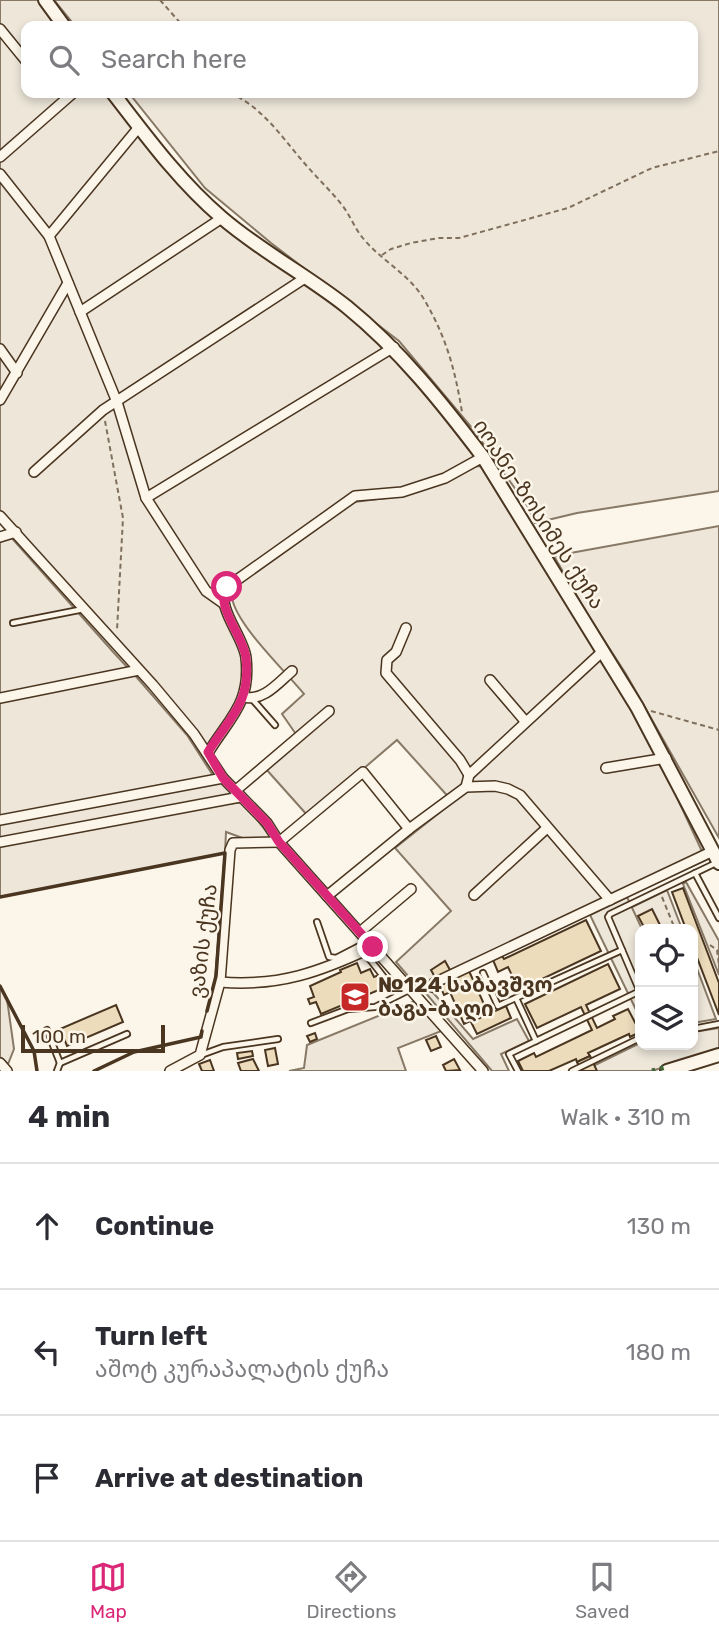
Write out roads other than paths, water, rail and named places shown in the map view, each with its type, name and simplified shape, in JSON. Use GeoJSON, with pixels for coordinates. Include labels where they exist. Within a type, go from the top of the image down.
{"type":"FeatureCollection","features":[{"type":"Feature","properties":{"kind":"street"},"geometry":{"type":"LineString","coordinates":[[45,0],[60,21]]}},
{"type":"Feature","properties":{"kind":"street"},"geometry":{"type":"LineString","coordinates":[[0,29],[21,55]]}},
{"type":"Feature","properties":{"kind":"street"},"geometry":{"type":"LineString","coordinates":[[56,98],[61,103]]}},
{"type":"Feature","properties":{"kind":"street"},"geometry":{"type":"LineString","coordinates":[[0,157],[67,98]]}},
{"type":"Feature","properties":{"kind":"street","name":"იოანე-ზოსიმეს ქუჩა"},"geometry":{"type":"LineString","coordinates":[[117,98],[179,177],[222,218],[346,306],[394,347],[454,418],[483,457],[637,707],[717,858]]}},
{"type":"Feature","properties":{"kind":"street"},"geometry":{"type":"LineString","coordinates":[[49,236],[139,127]]}},
{"type":"Feature","properties":{"kind":"street"},"geometry":{"type":"LineString","coordinates":[[0,174],[49,236],[117,402],[146,498],[206,592],[223,603]]}},
{"type":"Feature","properties":{"kind":"street"},"geometry":{"type":"LineString","coordinates":[[80,312],[222,218]]}},
{"type":"Feature","properties":{"kind":"street"},"geometry":{"type":"LineString","coordinates":[[34,472],[103,410],[305,278]]}},
{"type":"Feature","properties":{"kind":"street"},"geometry":{"type":"LineString","coordinates":[[0,400],[68,283]]}},
{"type":"Feature","properties":{"kind":"street"},"geometry":{"type":"LineString","coordinates":[[146,498],[394,347]]}},
{"type":"Feature","properties":{"kind":"street"},"geometry":{"type":"LineString","coordinates":[[0,349],[17,373]]}},
{"type":"Feature","properties":{"kind":"street"},"geometry":{"type":"LineString","coordinates":[[248,699],[246,656],[223,603],[227,587],[355,496],[402,492],[445,478],[483,457]]}},
{"type":"Feature","properties":{"kind":"street"},"geometry":{"type":"LineString","coordinates":[[0,516],[139,670],[208,752],[223,778],[267,823],[279,842],[483,1071]]}},
{"type":"Feature","properties":{"kind":"street"},"geometry":{"type":"LineString","coordinates":[[0,537],[16,532]]}},
{"type":"Feature","properties":{"kind":"street"},"geometry":{"type":"LineString","coordinates":[[406,628],[396,652],[387,660],[386,673],[460,760],[469,775]]}},
{"type":"Feature","properties":{"kind":"street"},"geometry":{"type":"LineString","coordinates":[[466,787],[469,775],[603,651]]}},
{"type":"Feature","properties":{"kind":"street"},"geometry":{"type":"LineString","coordinates":[[0,698],[139,670]]}},
{"type":"Feature","properties":{"kind":"street"},"geometry":{"type":"LineString","coordinates":[[208,752],[248,699],[264,695],[292,671]]}},
{"type":"Feature","properties":{"kind":"street"},"geometry":{"type":"LineString","coordinates":[[490,680],[525,721]]}},
{"type":"Feature","properties":{"kind":"street"},"geometry":{"type":"LineString","coordinates":[[0,842],[237,794],[329,711]]}},
{"type":"Feature","properties":{"kind":"street"},"geometry":{"type":"LineString","coordinates":[[606,768],[666,758]]}},
{"type":"Feature","properties":{"kind":"street"},"geometry":{"type":"LineString","coordinates":[[279,842],[363,772],[409,829]]}},
{"type":"Feature","properties":{"kind":"street"},"geometry":{"type":"LineString","coordinates":[[0,820],[223,778]]}},
{"type":"Feature","properties":{"kind":"street"},"geometry":{"type":"LineString","coordinates":[[327,896],[409,829],[466,787],[481,785],[508,789],[520,795],[610,900]]}},
{"type":"Feature","properties":{"kind":"street"},"geometry":{"type":"LineString","coordinates":[[474,895],[547,828]]}},
{"type":"Feature","properties":{"kind":"street","name":"ვაზის ქუჩა"},"geometry":{"type":"LineString","coordinates":[[200,1055],[219,982],[230,850],[233,844],[279,842]]}},
{"type":"Feature","properties":{"kind":"street"},"geometry":{"type":"LineString","coordinates":[[432,987],[434,983],[610,900],[717,858]]}},
{"type":"Feature","properties":{"kind":"street"},"geometry":{"type":"LineString","coordinates":[[360,932],[411,889]]}},
{"type":"Feature","properties":{"kind":"street"},"geometry":{"type":"LineString","coordinates":[[219,982],[262,982],[301,977],[370,944]]}},
{"type":"Feature","properties":{"kind":"street"},"geometry":{"type":"LineString","coordinates":[[170,1071],[200,1055]]}},
{"type":"Feature","properties":{"kind":"street"},"geometry":{"type":"LineString","coordinates":[[667,1071],[719,1055]]}},
{"type":"Feature","properties":{"kind":"street"},"geometry":{"type":"LineString","coordinates":[[0,1063],[7,1071]]}},
{"type":"Feature","properties":{"kind":"lane"},"geometry":{"type":"LineString","coordinates":[[13,622],[84,609]]}},
{"type":"Feature","properties":{"kind":"lane"},"geometry":{"type":"LineString","coordinates":[[248,699],[275,725]]}},
{"type":"Feature","properties":{"kind":"lane"},"geometry":{"type":"LineString","coordinates":[[638,987],[609,922],[610,914],[695,873],[717,858]]}},
{"type":"Feature","properties":{"kind":"lane"},"geometry":{"type":"LineString","coordinates":[[695,873],[719,918]]}},
{"type":"Feature","properties":{"kind":"lane"},"geometry":{"type":"LineString","coordinates":[[317,922],[329,957],[370,944]]}},
{"type":"Feature","properties":{"kind":"lane"},"geometry":{"type":"LineString","coordinates":[[483,973],[498,1006],[622,950]]}},
{"type":"Feature","properties":{"kind":"lane"},"geometry":{"type":"LineString","coordinates":[[368,957],[398,995]]}},
{"type":"Feature","properties":{"kind":"lane"},"geometry":{"type":"LineString","coordinates":[[311,1023],[348,1009],[375,1007],[411,989]]}},
{"type":"Feature","properties":{"kind":"lane"},"geometry":{"type":"LineString","coordinates":[[518,1071],[509,1054],[635,994]]}},
{"type":"Feature","properties":{"kind":"lane"},"geometry":{"type":"LineString","coordinates":[[516,998],[536,1041]]}},
{"type":"Feature","properties":{"kind":"lane"},"geometry":{"type":"LineString","coordinates":[[698,1028],[719,1024]]}},
{"type":"Feature","properties":{"kind":"lane"},"geometry":{"type":"LineString","coordinates":[[47,1030],[60,1063],[57,1071]]}},
{"type":"Feature","properties":{"kind":"lane"},"geometry":{"type":"LineString","coordinates":[[60,1063],[127,1034]]}},
{"type":"Feature","properties":{"kind":"lane"},"geometry":{"type":"LineString","coordinates":[[200,1055],[223,1046],[278,1039]]}},
{"type":"Feature","properties":{"kind":"lane"},"geometry":{"type":"LineString","coordinates":[[572,1071],[635,1040]]}},
{"type":"Feature","properties":{"kind":"place","name":"№124 საბავშვო ბაგა-ბაღი"},"geometry":{"type":"Point","coordinates":[355,997]}}]}
